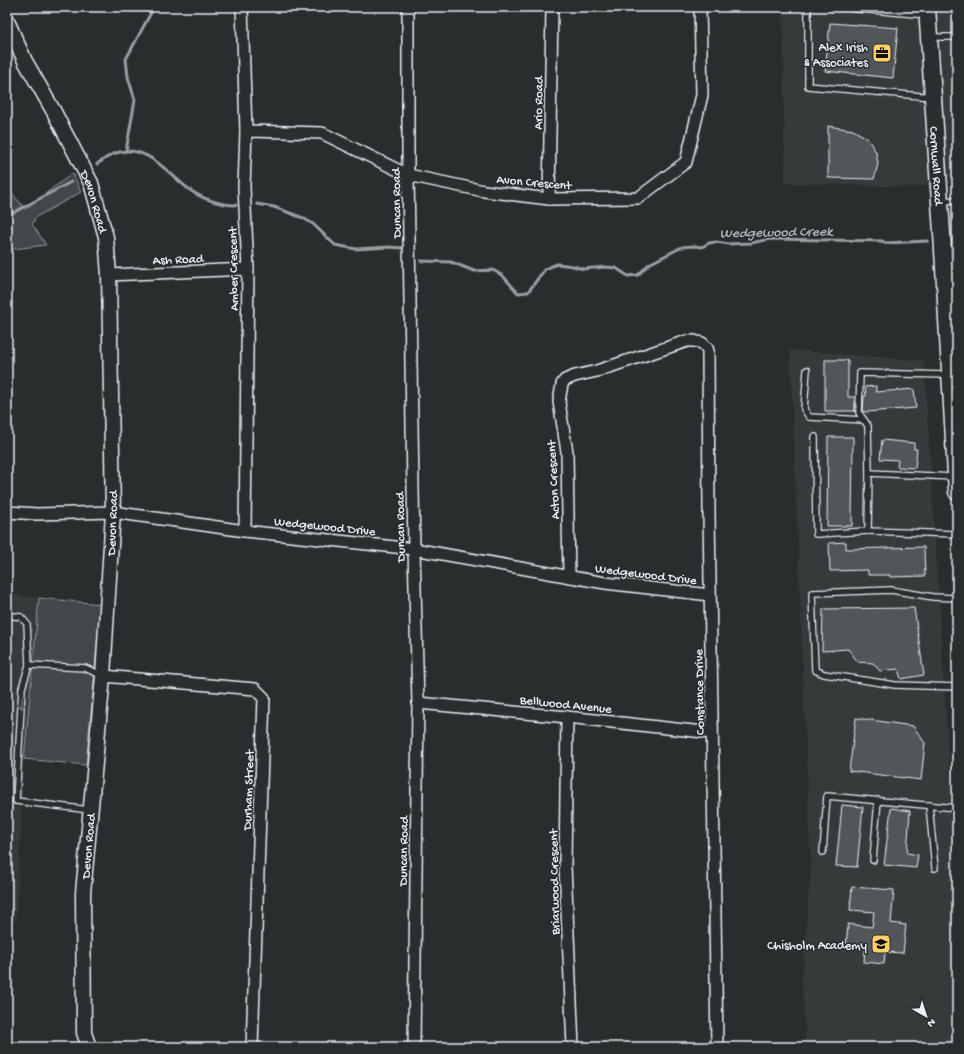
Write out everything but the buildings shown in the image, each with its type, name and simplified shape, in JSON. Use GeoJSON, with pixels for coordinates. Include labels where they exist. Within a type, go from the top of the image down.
{"type":"FeatureCollection","features":[{"type":"Feature","properties":{"kind":"main road","name":"Cornwall Road"},"geometry":{"type":"LineString","coordinates":[[927,11],[940,201],[951,282],[950,375],[955,422],[957,485]]}},
{"type":"Feature","properties":{"kind":"street","name":"Amber Crescent"},"geometry":{"type":"LineString","coordinates":[[242,7],[246,130],[244,187],[248,269],[245,531]]}},
{"type":"Feature","properties":{"kind":"street","name":"Duncan Road"},"geometry":{"type":"LineString","coordinates":[[408,7],[408,175],[418,703],[414,1047]]}},
{"type":"Feature","properties":{"kind":"street","name":"Ario Road"},"geometry":{"type":"LineString","coordinates":[[550,199],[552,7]]}},
{"type":"Feature","properties":{"kind":"street","name":"Avon Crescent"},"geometry":{"type":"LineString","coordinates":[[246,130],[322,133],[408,175],[484,191],[550,199],[638,198],[686,162],[702,95],[700,7]]}},
{"type":"Feature","properties":{"kind":"street","name":"Devon Road"},"geometry":{"type":"LineString","coordinates":[[7,21],[25,61],[54,112],[91,183],[106,237],[109,274],[113,512],[104,676],[82,893],[84,1033],[89,1047]]}},
{"type":"Feature","properties":{"kind":"street","name":"Ash Road"},"geometry":{"type":"LineString","coordinates":[[109,274],[248,269]]}},
{"type":"Feature","properties":{"kind":"street","name":"Acton Crescent"},"geometry":{"type":"LineString","coordinates":[[569,577],[567,452],[559,402],[562,384],[565,380],[575,376],[598,371],[682,343],[694,340],[698,341]]}},
{"type":"Feature","properties":{"kind":"street","name":"Constance Drive"},"geometry":{"type":"LineString","coordinates":[[698,341],[702,343],[708,351],[717,1047]]}},
{"type":"Feature","properties":{"kind":"street","name":"Wedgewood Drive"},"geometry":{"type":"LineString","coordinates":[[7,512],[37,514],[113,512],[245,531],[414,549],[605,583],[710,595]]}},
{"type":"Feature","properties":{"kind":"street","name":"Durham Street"},"geometry":{"type":"LineString","coordinates":[[104,676],[255,689],[264,698],[252,1047]]}},
{"type":"Feature","properties":{"kind":"street","name":"Bellwood Avenue"},"geometry":{"type":"LineString","coordinates":[[418,703],[567,717],[712,734]]}},
{"type":"Feature","properties":{"kind":"street","name":"Briarwood Crescent"},"geometry":{"type":"LineString","coordinates":[[567,717],[565,866],[573,1047]]}},
{"type":"Feature","properties":{"kind":"lane"},"geometry":{"type":"LineString","coordinates":[[808,7],[808,86],[933,97]]}},
{"type":"Feature","properties":{"kind":"lane"},"geometry":{"type":"LineString","coordinates":[[836,7],[927,11]]}},
{"type":"Feature","properties":{"kind":"lane"},"geometry":{"type":"LineString","coordinates":[[929,37],[957,37]]}},
{"type":"Feature","properties":{"kind":"lane"},"geometry":{"type":"LineString","coordinates":[[940,201],[957,200]]}},
{"type":"Feature","properties":{"kind":"lane"},"geometry":{"type":"LineString","coordinates":[[807,370],[804,409],[809,417],[863,420]]}},
{"type":"Feature","properties":{"kind":"lane"},"geometry":{"type":"LineString","coordinates":[[868,531],[868,426],[859,413],[860,373],[950,375]]}},
{"type":"Feature","properties":{"kind":"lane"},"geometry":{"type":"LineString","coordinates":[[815,437],[816,534],[868,531],[957,534]]}},
{"type":"Feature","properties":{"kind":"lane"},"geometry":{"type":"LineString","coordinates":[[869,473],[957,485]]}},
{"type":"Feature","properties":{"kind":"lane"},"geometry":{"type":"LineString","coordinates":[[957,598],[934,597],[891,590],[812,593],[815,670],[824,674],[895,685],[957,687]]}},
{"type":"Feature","properties":{"kind":"lane"},"geometry":{"type":"LineString","coordinates":[[7,615],[21,617],[27,624],[29,665],[22,688],[16,801],[90,810]]}},
{"type":"Feature","properties":{"kind":"lane"},"geometry":{"type":"LineString","coordinates":[[29,665],[85,668],[104,676]]}},
{"type":"Feature","properties":{"kind":"lane"},"geometry":{"type":"LineString","coordinates":[[823,852],[827,796],[957,808]]}},
{"type":"Feature","properties":{"kind":"lane"},"geometry":{"type":"LineString","coordinates":[[873,860],[878,800]]}},
{"type":"Feature","properties":{"kind":"lane"},"geometry":{"type":"LineString","coordinates":[[929,805],[935,868]]}},
{"type":"Feature","properties":{"kind":"shaded area"},"geometry":{"type":"Polygon","coordinates":[[[783,7],[957,7],[957,183],[912,187],[785,183],[783,7]]]}},
{"type":"Feature","properties":{"kind":"shaded area"},"geometry":{"type":"Polygon","coordinates":[[[73,173],[81,192],[36,217],[32,224],[46,245],[14,249],[7,257],[7,187],[25,209],[73,173]]]}},
{"type":"Feature","properties":{"kind":"shaded area"},"geometry":{"type":"Polygon","coordinates":[[[790,350],[924,361],[956,879],[957,1047],[806,1047],[802,982],[811,865],[790,350]]]}},
{"type":"Feature","properties":{"kind":"shaded area"},"geometry":{"type":"Polygon","coordinates":[[[7,594],[39,598],[24,759],[16,921],[7,920],[7,594]]]}},
{"type":"Feature","properties":{"kind":"shaded area"},"geometry":{"type":"Polygon","coordinates":[[[39,598],[101,604],[86,765],[24,759],[39,598]]]}},
{"type":"Feature","properties":{"kind":"waterway"},"geometry":{"type":"LineString","coordinates":[[126,151],[135,100],[128,77],[126,59],[154,7]]}},
{"type":"Feature","properties":{"kind":"waterway","name":"Wedgewood Creek"},"geometry":{"type":"LineString","coordinates":[[97,164],[113,154],[125,151],[136,152],[146,155],[155,161],[181,183],[200,196],[218,203],[236,205]]}},
{"type":"Feature","properties":{"kind":"waterway","name":"Wedgewood Creek"},"geometry":{"type":"LineString","coordinates":[[7,216],[71,182]]}},
{"type":"Feature","properties":{"kind":"waterway","name":"Wedgewood Creek"},"geometry":{"type":"LineString","coordinates":[[257,204],[274,207],[303,218],[313,224],[335,245],[356,249],[389,247],[402,248]]}},
{"type":"Feature","properties":{"kind":"waterway","name":"Wedgewood Creek"},"geometry":{"type":"LineString","coordinates":[[421,261],[451,262],[474,271],[493,270],[503,276],[518,293],[528,292],[545,269],[557,264],[583,269],[606,267],[616,268],[628,276],[638,275],[649,264],[682,247],[702,247],[709,243],[716,242],[729,244],[751,243],[770,239],[882,241],[885,243],[928,241]]}},
{"type":"Feature","properties":{"kind":"place","name":"Alex Irish & Associates"},"geometry":{"type":"Point","coordinates":[882,53]}},
{"type":"Feature","properties":{"kind":"place","name":"Chisholm Academy"},"geometry":{"type":"Point","coordinates":[881,944]}}]}
